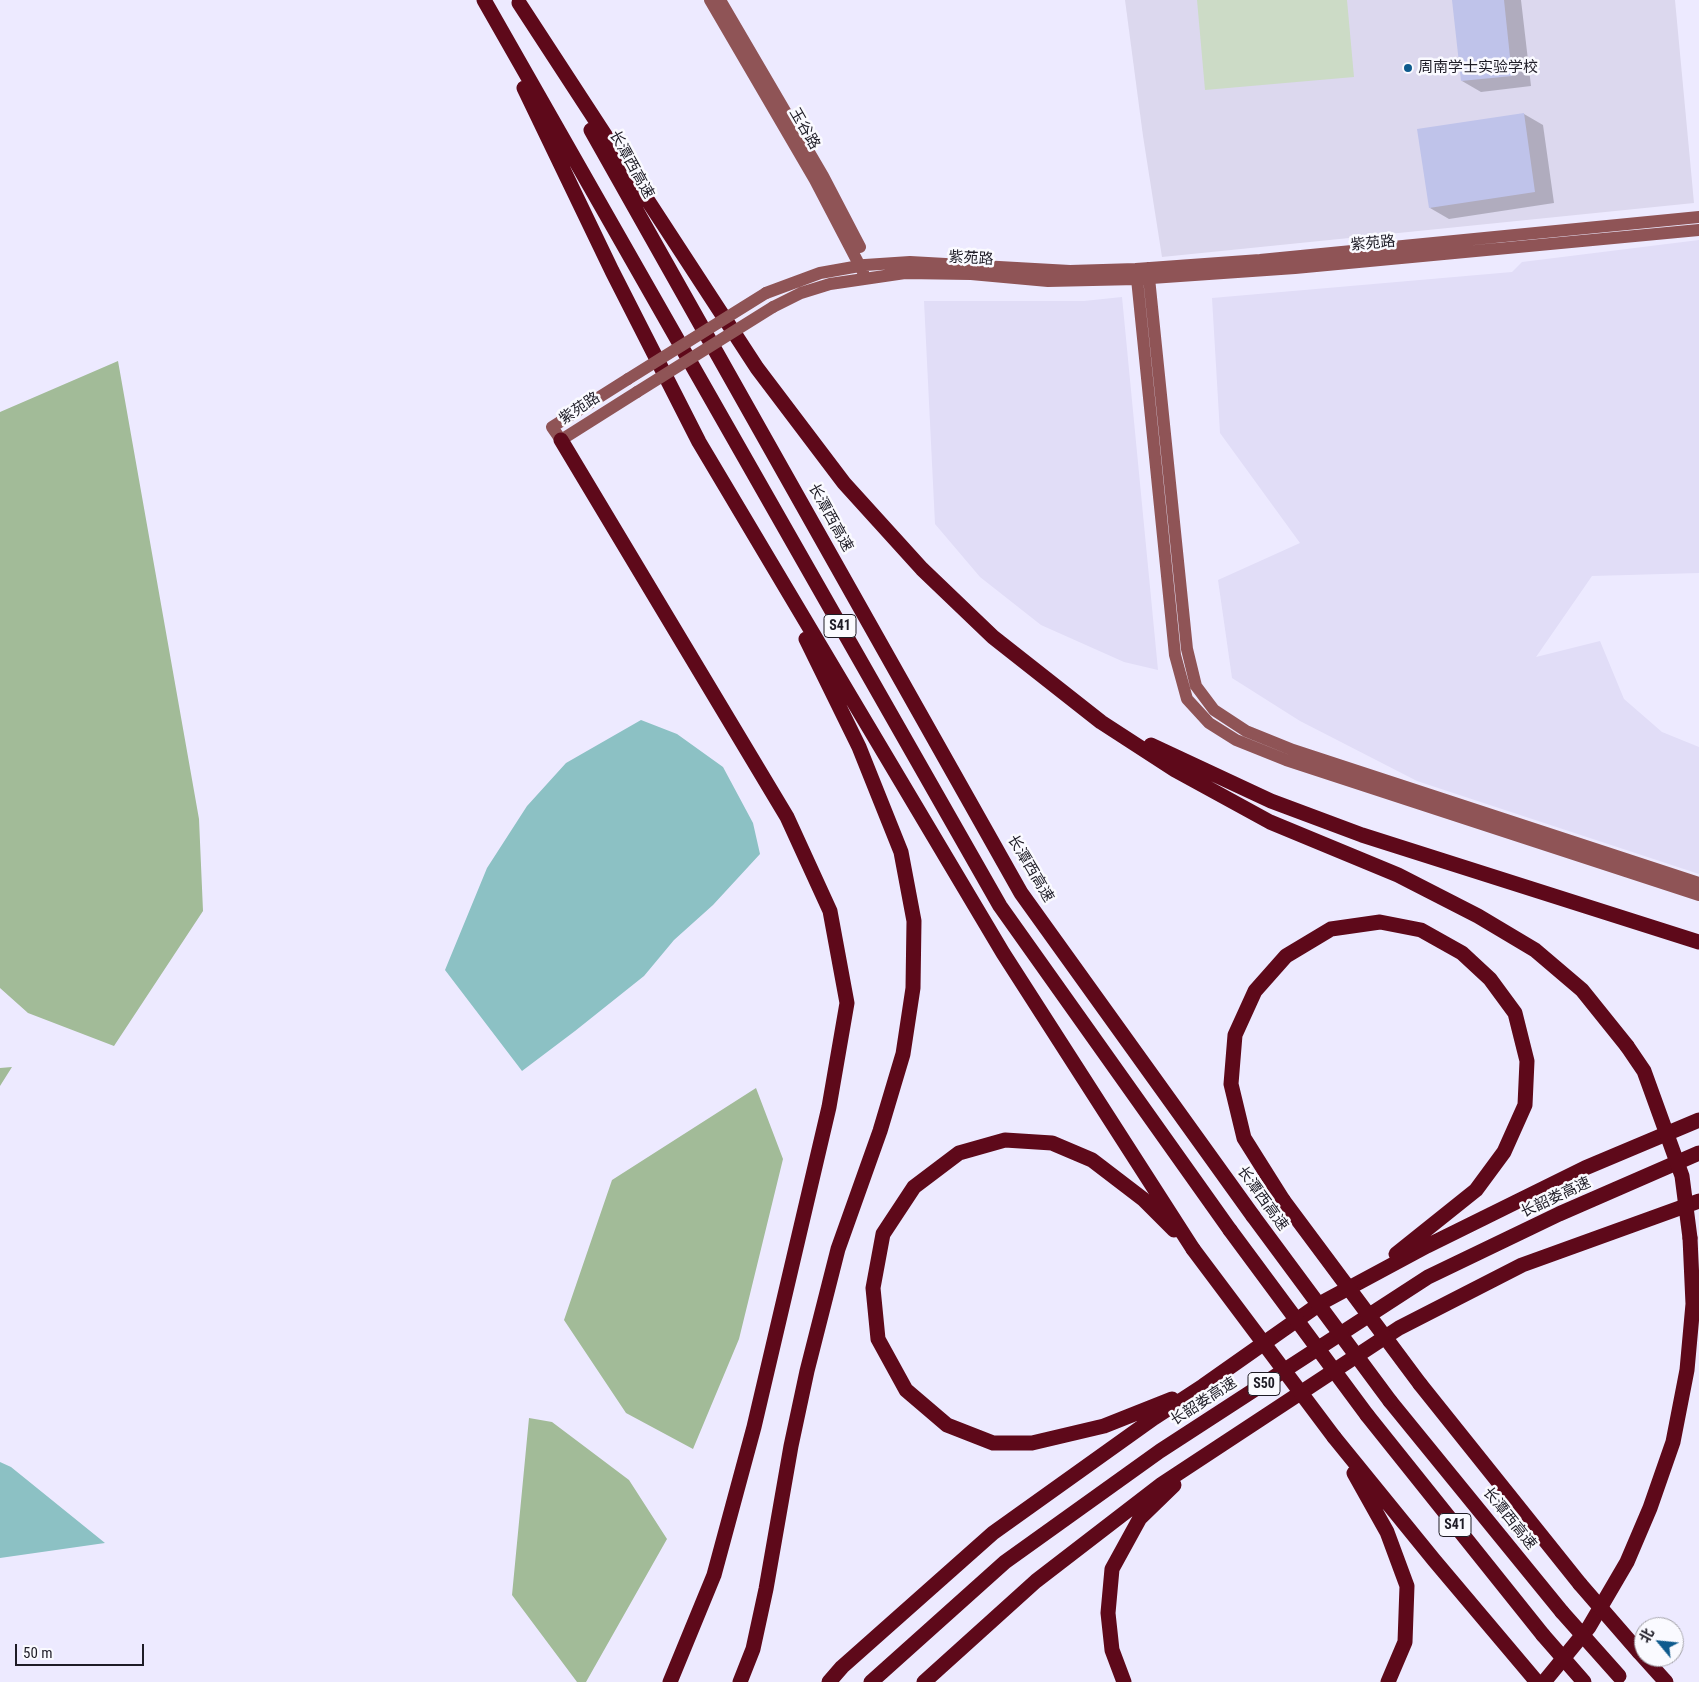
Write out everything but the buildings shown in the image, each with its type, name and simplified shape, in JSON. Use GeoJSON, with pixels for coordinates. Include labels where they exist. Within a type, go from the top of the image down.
{"type":"FeatureCollection","features":[{"type":"Feature","properties":{"kind":"highway"},"geometry":{"type":"LineString","coordinates":[[483,0],[612,271],[699,442],[757,536],[1003,953],[1193,1249],[1334,1437],[1537,1682]]}},
{"type":"Feature","properties":{"kind":"highway","name":"S41"},"geometry":{"type":"LineString","coordinates":[[483,0],[1000,906],[1230,1230],[1367,1414],[1543,1635],[1584,1682]]}},
{"type":"Feature","properties":{"kind":"highway"},"geometry":{"type":"LineString","coordinates":[[518,2],[757,368],[844,483],[922,569],[993,637],[1101,722],[1175,770],[1270,822],[1398,875],[1478,916],[1527,945],[1582,990],[1628,1046],[1644,1071],[1682,1176],[1690,1238],[1693,1304],[1688,1360],[1673,1442],[1650,1508],[1627,1562],[1589,1627],[1544,1682]]}},
{"type":"Feature","properties":{"kind":"highway","name":"长潭西高速"},"geometry":{"type":"LineString","coordinates":[[518,2],[1021,893],[1253,1216],[1390,1401],[1562,1612],[1622,1679]]}},
{"type":"Feature","properties":{"kind":"highway"},"geometry":{"type":"LineString","coordinates":[[561,440],[787,817],[830,911],[847,1003],[829,1107],[754,1426],[714,1575],[670,1682]]}},
{"type":"Feature","properties":{"kind":"highway"},"geometry":{"type":"LineString","coordinates":[[740,1682],[755,1640],[766,1589],[791,1446],[816,1334],[838,1249],[880,1131],[903,1054],[913,988],[914,921],[901,852],[859,747],[757,536]]}},
{"type":"Feature","properties":{"kind":"highway"},"geometry":{"type":"LineString","coordinates":[[1101,722],[1280,805],[1362,835],[1699,942]]}},
{"type":"Feature","properties":{"kind":"highway"},"geometry":{"type":"LineString","coordinates":[[1362,1280],[1476,1190],[1504,1152],[1525,1105],[1527,1061],[1514,1013],[1490,978],[1462,953],[1420,930],[1380,922],[1331,929],[1286,956],[1255,991],[1235,1035],[1231,1084],[1244,1138],[1283,1200],[1420,1384],[1580,1584],[1666,1682]]}},
{"type":"Feature","properties":{"kind":"highway"},"geometry":{"type":"LineString","coordinates":[[829,1682],[842,1667],[994,1533],[1154,1418],[1203,1386],[1320,1303],[1427,1246],[1585,1168],[1699,1120]]}},
{"type":"Feature","properties":{"kind":"highway"},"geometry":{"type":"LineString","coordinates":[[1193,1249],[1143,1199],[1092,1160],[1052,1143],[1005,1140],[960,1153],[914,1187],[883,1234],[873,1288],[878,1339],[906,1390],[947,1425],[993,1443],[1032,1443],[1104,1426],[1203,1386]]}},
{"type":"Feature","properties":{"kind":"highway","name":"长韶娄高速"},"geometry":{"type":"LineString","coordinates":[[871,1682],[1005,1562],[1160,1451],[1428,1277],[1559,1214],[1699,1153]]}},
{"type":"Feature","properties":{"kind":"highway","name":"S50"},"geometry":{"type":"LineString","coordinates":[[924,1682],[1036,1581],[1162,1484],[1399,1328],[1522,1265],[1699,1201]]}},
{"type":"Feature","properties":{"kind":"highway"},"geometry":{"type":"LineString","coordinates":[[1334,1437],[1387,1532],[1407,1586],[1405,1642],[1388,1682]]}},
{"type":"Feature","properties":{"kind":"highway"},"geometry":{"type":"LineString","coordinates":[[1124,1682],[1112,1650],[1108,1613],[1112,1569],[1140,1518],[1204,1457]]}},
{"type":"Feature","properties":{"kind":"street","name":"玉谷路"},"geometry":{"type":"LineString","coordinates":[[710,0],[867,271]]}},
{"type":"Feature","properties":{"kind":"street","name":"玉谷路"},"geometry":{"type":"LineString","coordinates":[[720,0],[824,176],[867,271]]}},
{"type":"Feature","properties":{"kind":"street","name":"紫苑路"},"geometry":{"type":"LineString","coordinates":[[1142,273],[1699,217]]}},
{"type":"Feature","properties":{"kind":"street","name":"紫苑路"},"geometry":{"type":"LineString","coordinates":[[867,271],[820,273],[766,293],[552,427],[561,440],[773,307],[808,291],[867,271],[910,262],[1142,273],[1295,268],[1699,230]]}},
{"type":"Feature","properties":{"kind":"street"},"geometry":{"type":"LineString","coordinates":[[1142,273],[1187,649],[1196,686],[1214,710],[1246,731],[1294,750],[1699,883]]}},
{"type":"Feature","properties":{"kind":"street"},"geometry":{"type":"LineString","coordinates":[[1142,273],[1174,656],[1187,699],[1209,723],[1236,740],[1286,760],[1699,895]]}},
{"type":"Feature","properties":{"kind":"shaded area","name":"周南学士实验学校"},"geometry":{"type":"Polygon","coordinates":[[[1125,0],[1675,0],[1694,203],[1162,257],[1143,136],[1125,0]]]}},
{"type":"Feature","properties":{"kind":"shaded area"},"geometry":{"type":"Polygon","coordinates":[[[1197,0],[1347,0],[1354,77],[1205,90],[1197,0]]]}},
{"type":"Feature","properties":{"kind":"shaded area"},"geometry":{"type":"Polygon","coordinates":[[[1699,240],[1699,573],[1592,576],[1536,657],[1600,641],[1624,699],[1662,732],[1699,747],[1699,874],[1417,781],[1300,721],[1232,678],[1218,580],[1300,543],[1220,433],[1212,298],[1512,272],[1522,262],[1699,240]]]}},
{"type":"Feature","properties":{"kind":"shaded area"},"geometry":{"type":"Polygon","coordinates":[[[1122,297],[1158,670],[1124,662],[1041,625],[980,577],[935,524],[924,301],[1084,301],[1122,297]]]}},
{"type":"Feature","properties":{"kind":"shaded area"},"geometry":{"type":"Polygon","coordinates":[[[118,361],[199,819],[203,911],[114,1046],[28,1013],[0,988],[0,412],[118,361]]]}},
{"type":"Feature","properties":{"kind":"shaded area"},"geometry":{"type":"Polygon","coordinates":[[[641,720],[677,734],[723,767],[753,823],[760,854],[713,905],[674,940],[644,976],[522,1071],[445,970],[487,868],[527,806],[566,763],[641,720]]]}},
{"type":"Feature","properties":{"kind":"shaded area"},"geometry":{"type":"Polygon","coordinates":[[[12,1067],[0,1086],[0,1068],[12,1067]]]}},
{"type":"Feature","properties":{"kind":"shaded area"},"geometry":{"type":"Polygon","coordinates":[[[756,1088],[783,1159],[739,1339],[693,1449],[626,1413],[564,1320],[612,1180],[756,1088]]]}},
{"type":"Feature","properties":{"kind":"shaded area"},"geometry":{"type":"Polygon","coordinates":[[[529,1418],[552,1422],[629,1480],[667,1539],[586,1682],[577,1682],[512,1595],[529,1418]]]}},
{"type":"Feature","properties":{"kind":"shaded area"},"geometry":{"type":"Polygon","coordinates":[[[0,1462],[11,1467],[105,1543],[0,1558],[0,1462]]]}},
{"type":"Feature","properties":{"kind":"place","name":"周南学士实验学校"},"geometry":{"type":"Point","coordinates":[1408,68]}}]}
